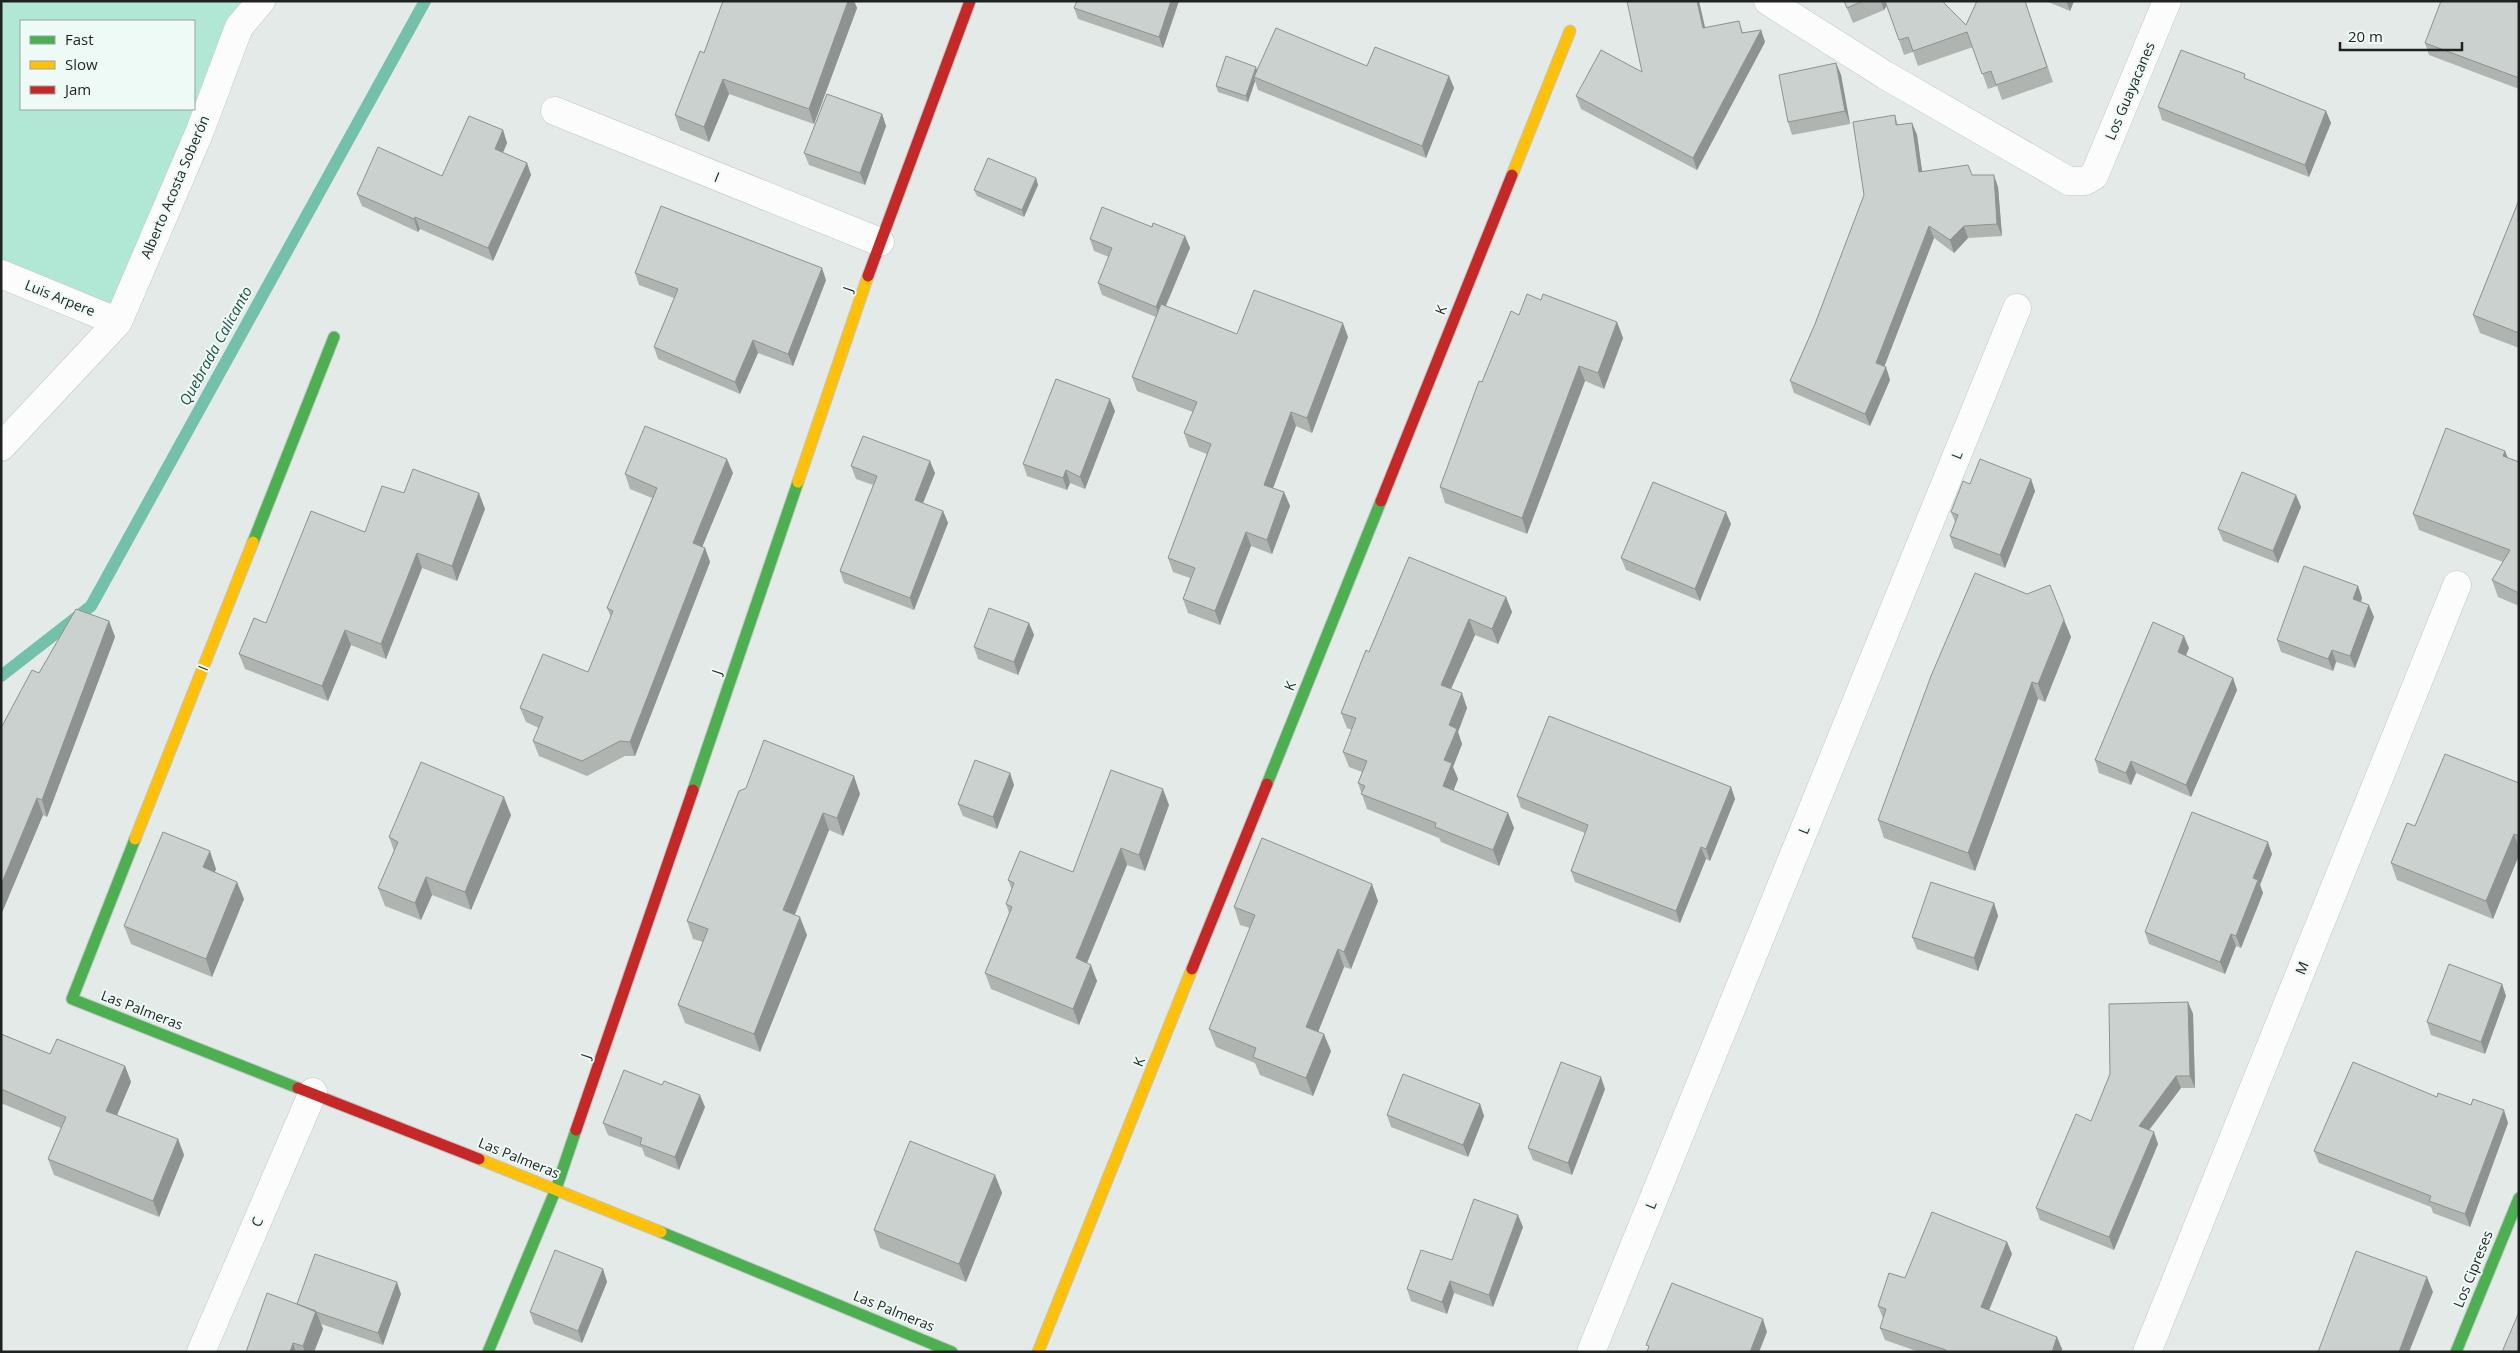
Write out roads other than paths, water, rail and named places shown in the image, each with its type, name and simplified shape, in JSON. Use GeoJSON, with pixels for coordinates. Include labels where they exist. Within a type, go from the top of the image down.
{"type":"FeatureCollection","features":[{"type":"Feature","properties":{"kind":"street","name":"Alberto Acosta Soberón"},"geometry":{"type":"LineString","coordinates":[[1,447],[118,322],[200,131],[239,27],[261,1]]}},
{"type":"Feature","properties":{"kind":"street","name":"J"},"geometry":{"type":"LineString","coordinates":[[488,1352],[556,1189],[880,242],[970,1]]}},
{"type":"Feature","properties":{"kind":"street","name":"Los Guayacanes"},"geometry":{"type":"LineString","coordinates":[[1768,1],[1885,75],[2069,181],[2090,179],[2094,176],[2168,1]]}},
{"type":"Feature","properties":{"kind":"street","name":"K"},"geometry":{"type":"LineString","coordinates":[[1038,1352],[1570,31]]}},
{"type":"Feature","properties":{"kind":"street","name":"I"},"geometry":{"type":"LineString","coordinates":[[555,112],[880,242]]}},
{"type":"Feature","properties":{"kind":"street","name":"Luis Arpere"},"geometry":{"type":"LineString","coordinates":[[1,274],[118,322]]}},
{"type":"Feature","properties":{"kind":"street","name":"L"},"geometry":{"type":"LineString","coordinates":[[1591,1352],[2016,308]]}},
{"type":"Feature","properties":{"kind":"street","name":"I"},"geometry":{"type":"LineString","coordinates":[[72,998],[334,337]]}},
{"type":"Feature","properties":{"kind":"street","name":"M"},"geometry":{"type":"LineString","coordinates":[[2147,1352],[2457,584]]}},
{"type":"Feature","properties":{"kind":"street","name":"Las Palmeras"},"geometry":{"type":"LineString","coordinates":[[72,998],[556,1189],[952,1352]]}},
{"type":"Feature","properties":{"kind":"street","name":"C"},"geometry":{"type":"LineString","coordinates":[[201,1352],[312,1092]]}},
{"type":"Feature","properties":{"kind":"street","name":"Los Cipreses"},"geometry":{"type":"LineString","coordinates":[[2456,1352],[2519,1198]]}},
{"type":"Feature","properties":{"kind":"waterway","name":"Quebrada Calicanto"},"geometry":{"type":"LineString","coordinates":[[1,676],[91,606],[425,1]]}}]}
